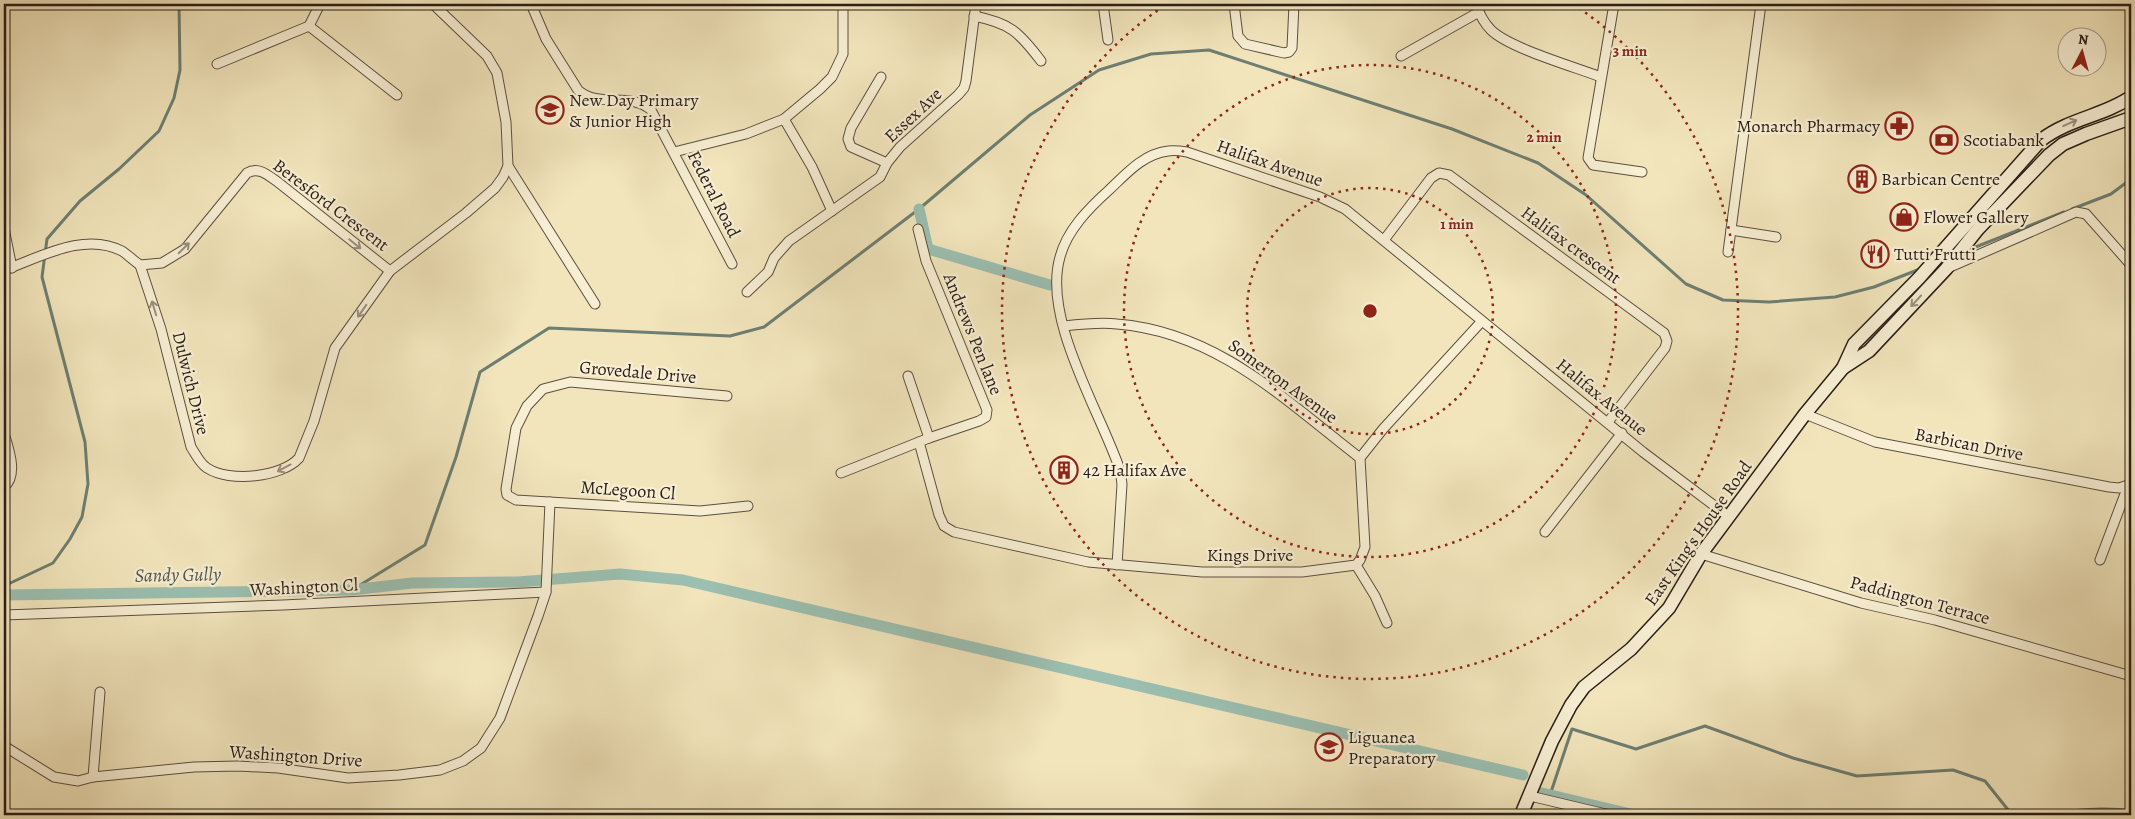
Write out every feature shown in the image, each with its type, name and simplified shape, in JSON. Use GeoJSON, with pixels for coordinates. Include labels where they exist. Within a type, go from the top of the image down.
{"type":"FeatureCollection","features":[{"type":"Feature","properties":{"kind":"main road","name":"East King's House Road"},"geometry":{"type":"LineString","coordinates":[[1521,815],[1552,741],[1571,704],[1584,687],[1631,649],[1669,608],[1701,554],[1805,414],[1843,368],[1854,344],[1919,278],[2041,140],[2055,130],[2115,106],[2131,97]]}},
{"type":"Feature","properties":{"kind":"main road","name":"East King's House Road"},"geometry":{"type":"LineString","coordinates":[[1843,368],[1869,351],[1947,267],[1978,230],[2038,166],[2063,144],[2131,118]]}},
{"type":"Feature","properties":{"kind":"street"},"geometry":{"type":"LineString","coordinates":[[217,64],[309,26],[320,4]]}},
{"type":"Feature","properties":{"kind":"street"},"geometry":{"type":"LineString","coordinates":[[433,4],[487,56],[497,73],[506,122],[508,166],[595,304]]}},
{"type":"Feature","properties":{"kind":"street","name":"Federal Road"},"geometry":{"type":"LineString","coordinates":[[531,4],[546,39],[578,90],[590,98],[635,101],[644,104],[659,123],[732,264]]}},
{"type":"Feature","properties":{"kind":"street"},"geometry":{"type":"LineString","coordinates":[[674,152],[746,134],[784,119],[820,89],[838,68],[843,54],[842,4]]}},
{"type":"Feature","properties":{"kind":"street","name":"Essex Ave"},"geometry":{"type":"LineString","coordinates":[[747,292],[768,272],[774,258],[789,241],[880,177],[887,163],[900,146],[964,88],[976,4]]}},
{"type":"Feature","properties":{"kind":"street"},"geometry":{"type":"LineString","coordinates":[[1102,4],[1108,40]]}},
{"type":"Feature","properties":{"kind":"street"},"geometry":{"type":"LineString","coordinates":[[1234,4],[1238,36],[1241,41],[1245,44],[1284,53],[1291,50],[1294,4]]}},
{"type":"Feature","properties":{"kind":"street"},"geometry":{"type":"LineString","coordinates":[[1614,4],[1588,158],[1593,165],[1642,172]]}},
{"type":"Feature","properties":{"kind":"street"},"geometry":{"type":"LineString","coordinates":[[1728,252],[1761,4]]}},
{"type":"Feature","properties":{"kind":"street"},"geometry":{"type":"LineString","coordinates":[[1401,56],[1477,8],[1492,30],[1509,42],[1601,77]]}},
{"type":"Feature","properties":{"kind":"street"},"geometry":{"type":"LineString","coordinates":[[974,16],[1004,24],[1025,41],[1040,61]]}},
{"type":"Feature","properties":{"kind":"street"},"geometry":{"type":"LineString","coordinates":[[309,26],[397,95]]}},
{"type":"Feature","properties":{"kind":"street"},"geometry":{"type":"LineString","coordinates":[[881,77],[851,128],[848,139],[851,147],[887,163]]}},
{"type":"Feature","properties":{"kind":"street"},"geometry":{"type":"LineString","coordinates":[[784,119],[812,167],[832,211]]}},
{"type":"Feature","properties":{"kind":"street","name":"Halifax Avenue"},"geometry":{"type":"LineString","coordinates":[[1117,564],[1122,484],[1120,470],[1068,344],[1059,303],[1057,280],[1060,256],[1086,210],[1144,159],[1168,151],[1187,152],[1320,197],[1345,209],[1643,452],[1728,516]]}},
{"type":"Feature","properties":{"kind":"street","name":"Dulwich Drive"},"geometry":{"type":"LineString","coordinates":[[140,265],[160,329],[191,446],[207,468],[236,476],[276,472],[300,458],[314,421],[335,348],[390,271],[466,213],[495,188],[508,166]]}},
{"type":"Feature","properties":{"kind":"street","name":"Beresford Crescent"},"geometry":{"type":"LineString","coordinates":[[140,265],[162,263],[185,249],[247,173],[256,170],[262,171],[279,183],[390,271]]}},
{"type":"Feature","properties":{"kind":"street","name":"Halifax crescent"},"geometry":{"type":"LineString","coordinates":[[1384,240],[1431,178],[1438,173],[1449,175],[1664,333],[1667,340],[1665,348],[1608,422]]}},
{"type":"Feature","properties":{"kind":"street"},"geometry":{"type":"LineString","coordinates":[[1947,267],[2076,212],[2086,214],[2131,265]]}},
{"type":"Feature","properties":{"kind":"street"},"geometry":{"type":"LineString","coordinates":[[4,228],[8,269],[78,244],[100,245],[122,251],[140,265]]}},
{"type":"Feature","properties":{"kind":"street","name":"Andrews Pen lane"},"geometry":{"type":"LineString","coordinates":[[841,472],[929,438],[980,422],[986,417],[986,410],[926,261],[918,229]]}},
{"type":"Feature","properties":{"kind":"street"},"geometry":{"type":"LineString","coordinates":[[1731,230],[1776,237]]}},
{"type":"Feature","properties":{"kind":"street"},"geometry":{"type":"LineString","coordinates":[[1387,623],[1375,596],[1356,564],[1360,560],[1364,547],[1360,458],[1383,429],[1482,321]]}},
{"type":"Feature","properties":{"kind":"street","name":"Somerton Avenue"},"geometry":{"type":"LineString","coordinates":[[1064,326],[1116,323],[1141,326],[1177,335],[1216,352],[1248,370],[1360,458]]}},
{"type":"Feature","properties":{"kind":"street"},"geometry":{"type":"LineString","coordinates":[[908,376],[929,438]]}},
{"type":"Feature","properties":{"kind":"street","name":"Grovedale Drive"},"geometry":{"type":"LineString","coordinates":[[507,495],[506,484],[516,428],[527,406],[543,389],[570,382],[727,396]]}},
{"type":"Feature","properties":{"kind":"street","name":"Barbican Drive"},"geometry":{"type":"LineString","coordinates":[[1805,414],[1875,442],[2110,487],[2130,485]]}},
{"type":"Feature","properties":{"kind":"street"},"geometry":{"type":"LineString","coordinates":[[4,433],[11,462],[11,472],[4,487]]}},
{"type":"Feature","properties":{"kind":"street"},"geometry":{"type":"LineString","coordinates":[[1544,532],[1622,433]]}},
{"type":"Feature","properties":{"kind":"street","name":"Kings Drive"},"geometry":{"type":"LineString","coordinates":[[919,442],[944,526],[954,532],[1088,562],[1235,573],[1302,572],[1356,564]]}},
{"type":"Feature","properties":{"kind":"street"},"geometry":{"type":"LineString","coordinates":[[2100,560],[2130,485]]}},
{"type":"Feature","properties":{"kind":"street","name":"McLegoon Cl"},"geometry":{"type":"LineString","coordinates":[[507,495],[516,500],[700,511],[748,506]]}},
{"type":"Feature","properties":{"kind":"street","name":"Washington Drive"},"geometry":{"type":"LineString","coordinates":[[4,746],[54,777],[78,781],[94,777],[194,767],[238,766],[278,768],[348,778],[399,775],[450,767],[463,761],[481,748],[500,718],[526,651],[546,592],[550,502]]}},
{"type":"Feature","properties":{"kind":"street","name":"Paddington Terrace"},"geometry":{"type":"LineString","coordinates":[[1701,554],[1861,603],[1935,620],[2131,676]]}},
{"type":"Feature","properties":{"kind":"street","name":"Washington Cl"},"geometry":{"type":"LineString","coordinates":[[4,615],[546,592]]}},
{"type":"Feature","properties":{"kind":"street"},"geometry":{"type":"LineString","coordinates":[[94,777],[100,692]]}},
{"type":"Feature","properties":{"kind":"street"},"geometry":{"type":"LineString","coordinates":[[1530,796],[1610,815]]}},
{"type":"Feature","properties":{"kind":"waterway"},"geometry":{"type":"LineString","coordinates":[[4,586],[53,563],[70,539],[82,517],[88,484],[85,442],[42,277],[47,239],[80,201],[119,169],[159,131],[174,98],[180,70],[179,4]]}},
{"type":"Feature","properties":{"kind":"waterway"},"geometry":{"type":"LineString","coordinates":[[352,590],[425,545],[456,457],[480,372],[549,328],[730,336],[764,327],[919,209],[1030,115],[1099,70],[1151,54],[1209,50],[1452,129],[1538,163],[1586,195],[1686,284],[1723,300],[1769,302],[1835,297],[1874,287],[1920,269]]}},
{"type":"Feature","properties":{"kind":"waterway"},"geometry":{"type":"LineString","coordinates":[[2072,209],[2111,194],[2131,179]]}},
{"type":"Feature","properties":{"kind":"waterway"},"geometry":{"type":"LineString","coordinates":[[919,209],[928,249],[1050,285]]}},
{"type":"Feature","properties":{"kind":"waterway"},"geometry":{"type":"LineString","coordinates":[[1968,250],[2064,212]]}},
{"type":"Feature","properties":{"kind":"waterway","name":"Sandy Gully"},"geometry":{"type":"LineString","coordinates":[[4,595],[352,590],[412,583],[518,582],[620,574],[683,580],[1523,775]]}},
{"type":"Feature","properties":{"kind":"waterway"},"geometry":{"type":"LineString","coordinates":[[1550,795],[1572,729],[1636,749],[1705,726],[1793,758],[1857,776],[1953,770],[1985,781],[2009,811],[2024,813],[2101,809],[2131,811]]}},
{"type":"Feature","properties":{"kind":"waterway"},"geometry":{"type":"LineString","coordinates":[[1542,793],[1635,815]]}},
{"type":"Feature","properties":{"kind":"place","name":"New Day Primary & Junior High"},"geometry":{"type":"Point","coordinates":[550,110]}},
{"type":"Feature","properties":{"kind":"place","name":"Monarch Pharmacy"},"geometry":{"type":"Point","coordinates":[1899,126]}},
{"type":"Feature","properties":{"kind":"place","name":"Scotiabank"},"geometry":{"type":"Point","coordinates":[1944,140]}},
{"type":"Feature","properties":{"kind":"place","name":"Barbican Centre"},"geometry":{"type":"Point","coordinates":[1862,179]}},
{"type":"Feature","properties":{"kind":"place","name":"Flower Gallery"},"geometry":{"type":"Point","coordinates":[1904,217]}},
{"type":"Feature","properties":{"kind":"place","name":"Tutti Frutti"},"geometry":{"type":"Point","coordinates":[1875,254]}},
{"type":"Feature","properties":{"kind":"place","name":"42 Halifax Ave"},"geometry":{"type":"Point","coordinates":[1064,470]}},
{"type":"Feature","properties":{"kind":"place","name":"Liguanea Preparatory"},"geometry":{"type":"Point","coordinates":[1329,747]}}]}
